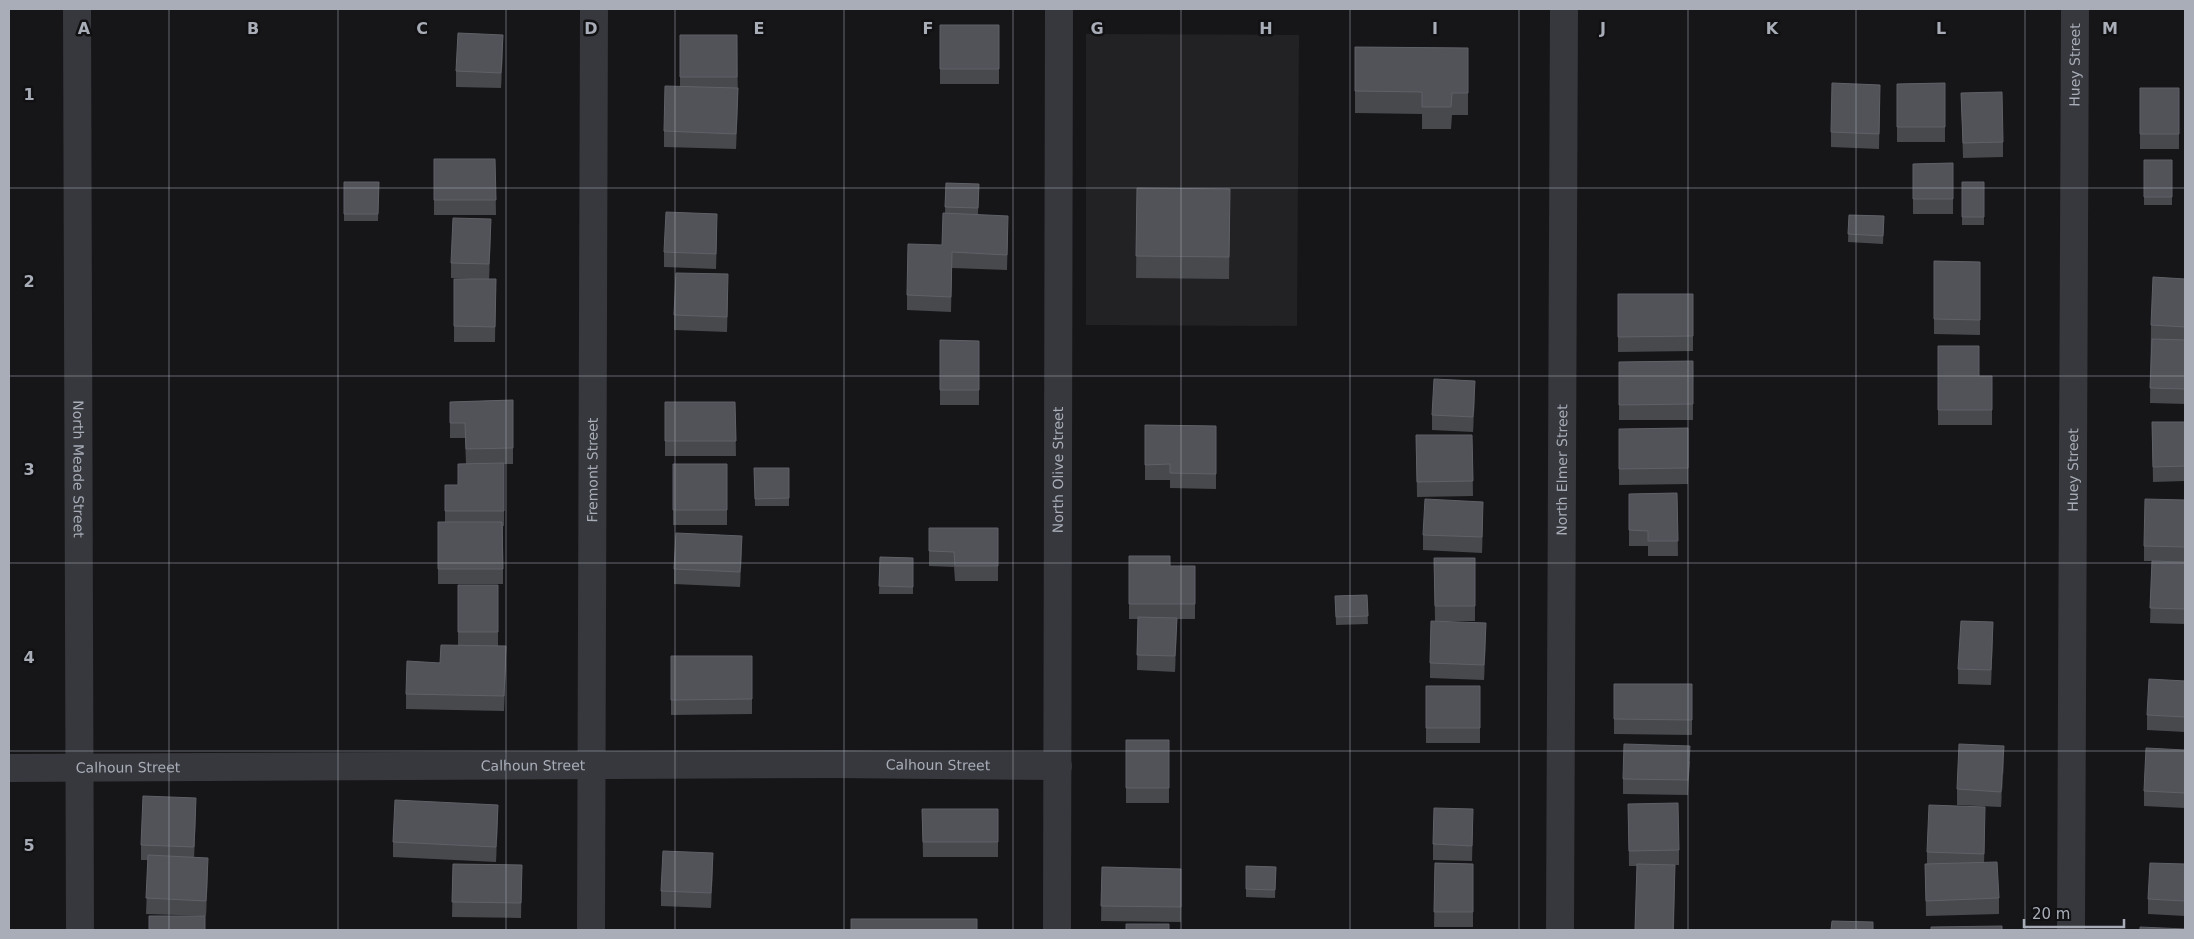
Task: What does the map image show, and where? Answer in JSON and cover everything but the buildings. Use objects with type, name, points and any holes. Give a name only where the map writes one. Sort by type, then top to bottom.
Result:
[{"type":"street","name":"North Meade Street","points":[[77,9],[80,930]]},
{"type":"street","name":"Fremont Street","points":[[591,930],[590,767],[592,674],[594,9]]},
{"type":"street","name":"North Olive Street","points":[[1057,930],[1058,9]]},
{"type":"street","name":"North Elmer Street","points":[[1560,930],[1564,9]]},
{"type":"street","name":"Huey Street","points":[[2071,930],[2075,9]]},
{"type":"street","name":"Calhoun Street","points":[[9,768],[590,767],[832,764],[1058,766]]},
{"type":"shaded area","points":[[1086,34],[1299,35],[1297,326],[1086,325]]}]
